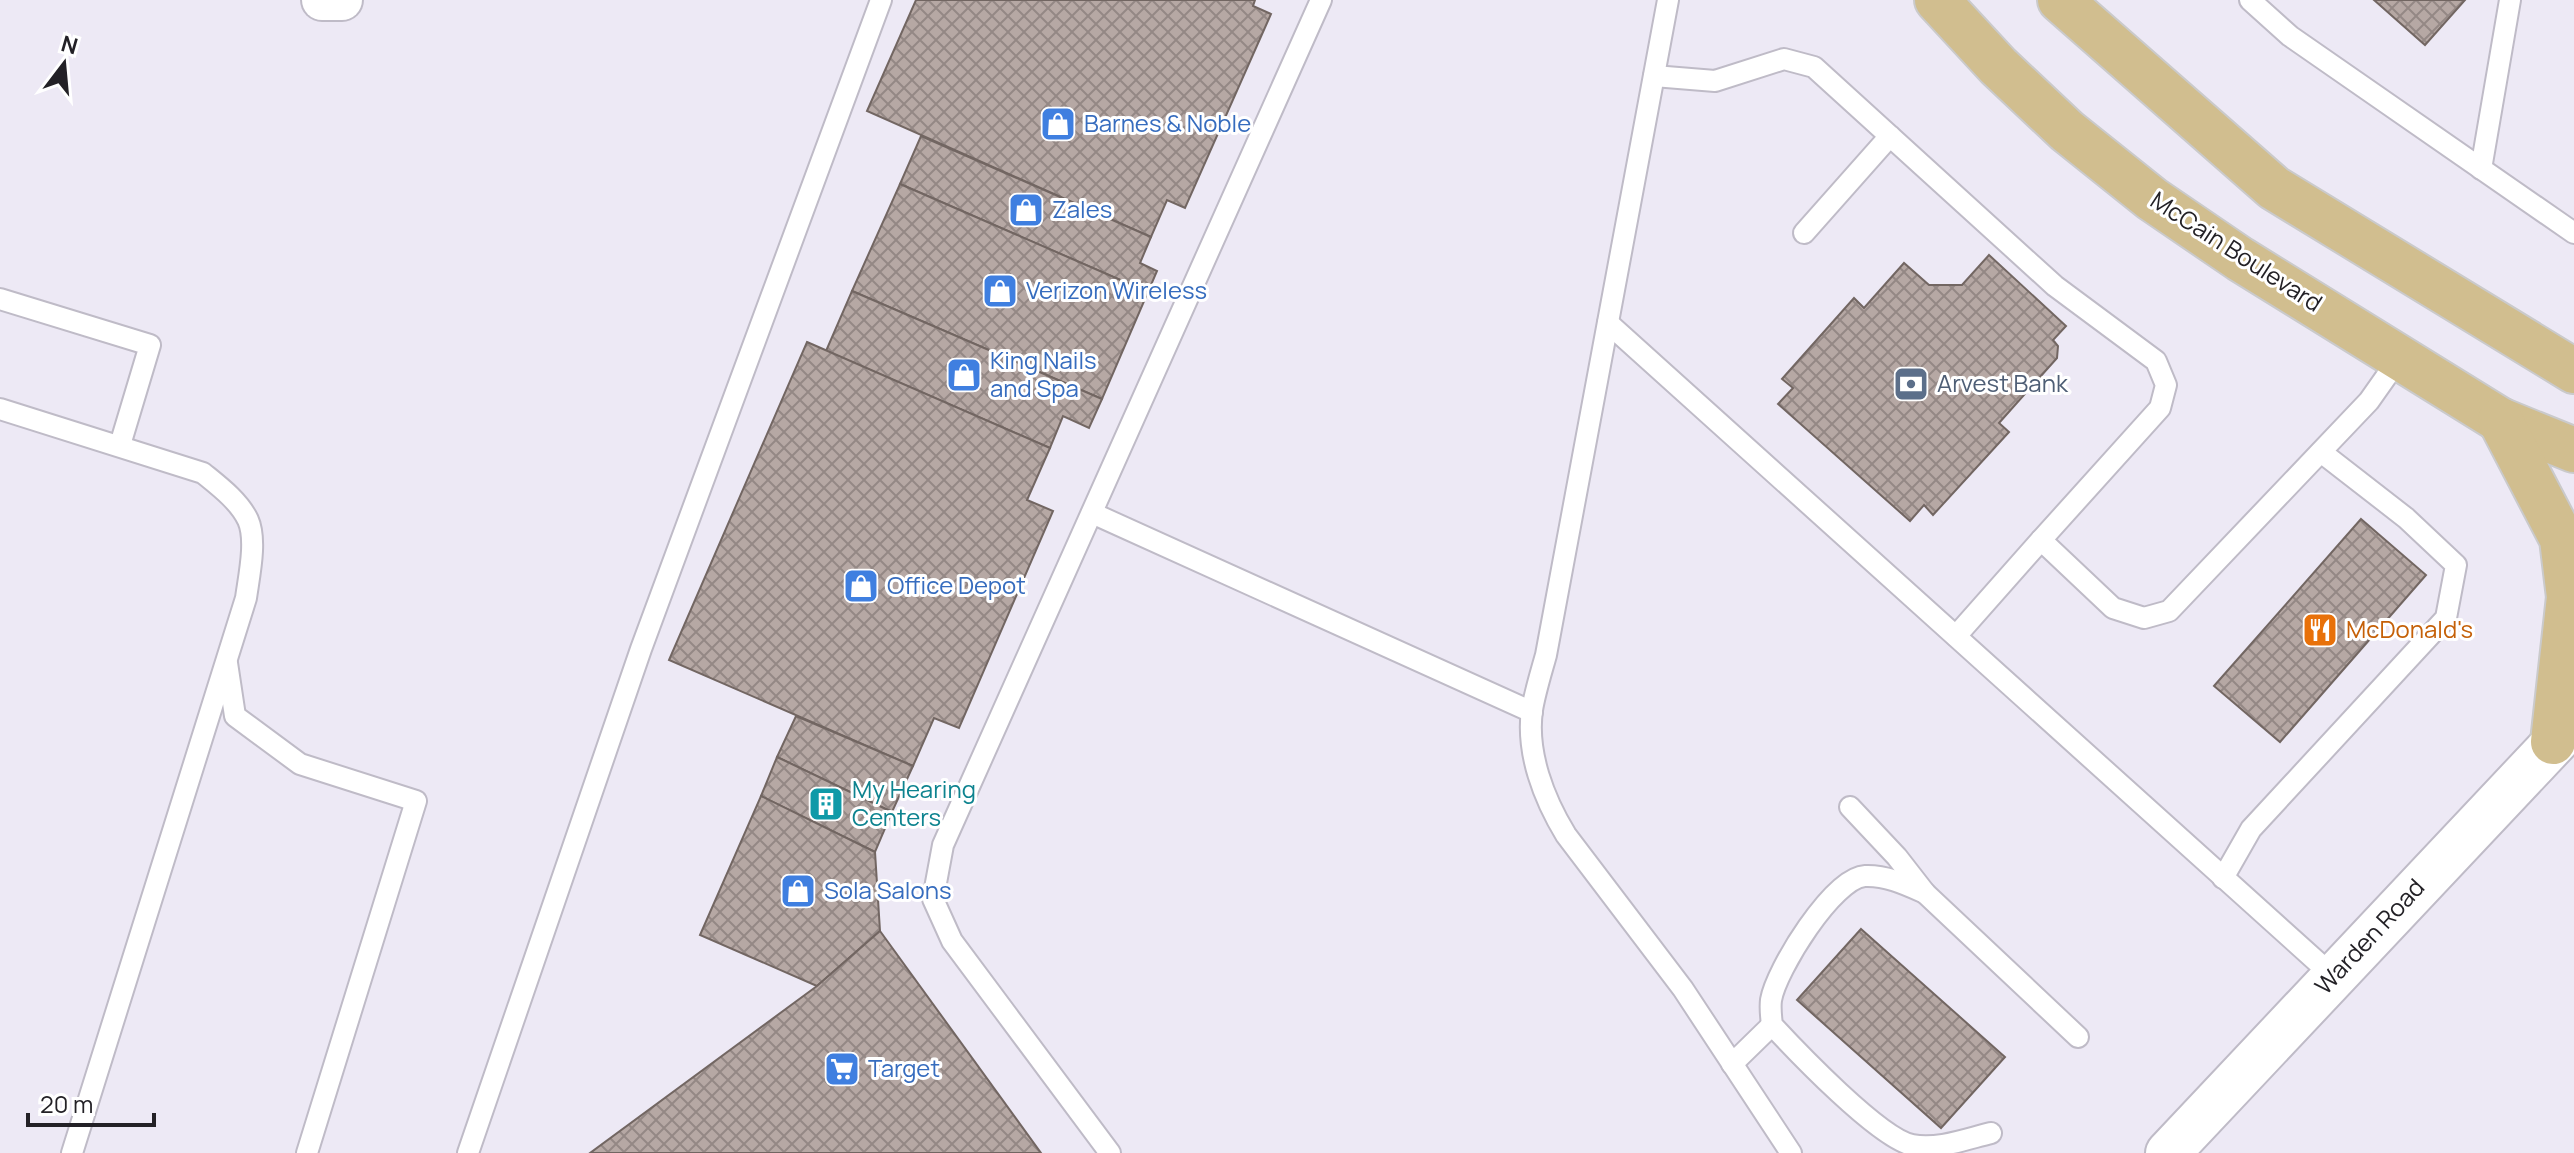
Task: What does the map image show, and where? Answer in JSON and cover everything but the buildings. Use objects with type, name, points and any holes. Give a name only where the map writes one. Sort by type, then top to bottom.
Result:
[{"type":"main road","name":"McCain Boulevard","points":[[1937,0],[1998,66],[2067,131],[2152,199],[2240,259],[2500,420],[2574,450]]},
{"type":"main road","points":[[2060,0],[2274,188],[2570,367]]},
{"type":"main road","points":[[2500,420],[2562,539],[2569,597],[2564,732]]},
{"type":"street","points":[[322,0],[342,0]]},
{"type":"street","name":"Warden Road","points":[[2168,1153],[2564,732]]},
{"type":"lane","points":[[468,1153],[641,649],[881,0]]},
{"type":"lane","points":[[1110,1153],[952,941],[933,899],[943,845],[1321,0]]},
{"type":"lane","points":[[1668,0],[1546,655],[1532,712],[1535,770],[1553,814],[1683,989],[1791,1153]]},
{"type":"lane","points":[[2250,0],[2290,36],[2572,229]]},
{"type":"lane","points":[[2481,169],[2510,0]]},
{"type":"lane","points":[[1654,76],[1715,81],[1784,59],[1814,67],[2055,286],[2156,361],[2166,385],[2160,408],[1956,636]]},
{"type":"lane","points":[[1804,233],[1890,136]]},
{"type":"lane","points":[[0,299],[150,345],[120,445]]},
{"type":"lane","points":[[1608,323],[2333,976]]},
{"type":"lane","points":[[2041,540],[2113,608],[2144,618],[2169,611],[2369,401],[2400,357]]},
{"type":"lane","points":[[0,409],[203,473],[229,494],[248,521],[252,560],[246,598],[72,1153]]},
{"type":"lane","points":[[2223,878],[2251,829],[2446,618],[2456,565],[2406,518],[2321,452]]},
{"type":"lane","points":[[1092,513],[1532,712]]},
{"type":"lane","points":[[226,659],[235,716],[300,764],[416,801],[307,1153]]},
{"type":"lane","points":[[1850,807],[1897,857],[1925,893],[2078,1037]]},
{"type":"lane","points":[[1925,893],[1893,880],[1864,876],[1842,886],[1817,915],[1784,966],[1771,1000],[1772,1025],[1881,1129],[1910,1144],[1938,1146],[1991,1133]]},
{"type":"lane","points":[[1732,1064],[1772,1025]]},
{"type":"place","name":"Barnes & Noble","points":[[1058,124]]},
{"type":"place","name":"Zales","points":[[1026,210]]},
{"type":"place","name":"Verizon Wireless","points":[[1000,291]]},
{"type":"place","name":"King Nails and Spa","points":[[964,375]]},
{"type":"place","name":"Arvest Bank","points":[[1911,384]]},
{"type":"place","name":"Office Depot","points":[[861,586]]},
{"type":"place","name":"McDonald's","points":[[2320,630]]},
{"type":"place","name":"My Hearing Centers","points":[[826,804]]},
{"type":"place","name":"Sola Salons","points":[[798,891]]},
{"type":"place","name":"Target","points":[[842,1069]]}]
